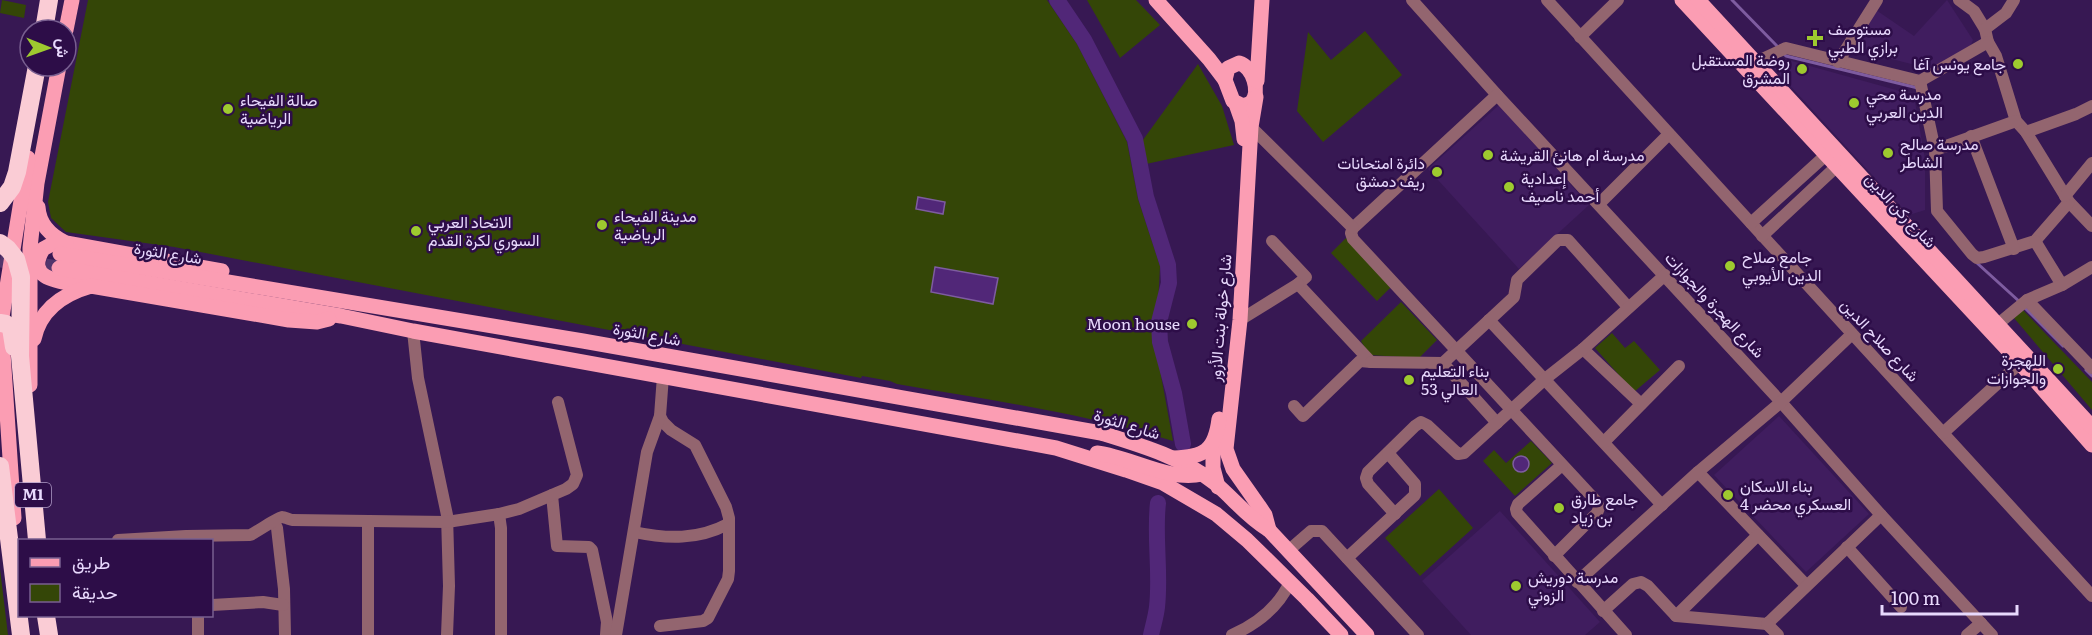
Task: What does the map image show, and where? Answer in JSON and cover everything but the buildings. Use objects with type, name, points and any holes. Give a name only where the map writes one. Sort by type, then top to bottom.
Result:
[{"type":"highway","points":[[46,18],[49,0]]},
{"type":"highway","points":[[0,203],[12,187],[17,172],[35,78]]},
{"type":"highway","points":[[0,243],[16,259],[21,277],[20,342],[24,410],[30,449]]},
{"type":"highway","points":[[1,323],[10,328],[13,333],[17,385],[24,410]]},
{"type":"highway","name":"M1","points":[[30,449],[37,539]]},
{"type":"highway","points":[[0,466],[18,612]]},
{"type":"highway","points":[[19,617],[21,635]]},
{"type":"highway","points":[[46,617],[49,635]]},
{"type":"main road","points":[[52,18],[55,0]]},
{"type":"main road","points":[[68,18],[72,0]]},
{"type":"main road","points":[[1156,0],[1214,65],[1225,80],[1231,98],[1236,104],[1247,106],[1256,95],[1249,69],[1210,48],[1167,0]]},
{"type":"main road","name":"شارع خولة بنت الأزور","points":[[1220,446],[1240,320],[1251,127],[1256,95],[1262,0]]},
{"type":"main road","name":"شارع ركن الدين","points":[[1682,0],[2020,363],[2092,445]]},
{"type":"main road","name":"شارع ركن الدين","points":[[1698,0],[2092,427]]},
{"type":"main road","points":[[1225,80],[1228,68],[1250,53],[1258,41]]},
{"type":"main road","points":[[12,567],[14,509],[1,323],[42,78]]},
{"type":"main road","points":[[57,78],[37,183],[40,220],[52,234],[62,255]]},
{"type":"main road","name":"شارع خولة بنت الأزور","points":[[1236,104],[1242,121],[1244,144],[1230,322],[1217,433],[1220,446],[1233,470],[1265,515],[1269,530]]},
{"type":"main road","name":"M1","points":[[30,449],[30,248],[37,183]]},
{"type":"main road","points":[[62,255],[54,243],[43,249],[38,263],[40,270],[50,280],[289,320],[317,321],[340,316]]},
{"type":"main road","name":"شارع الثورة","points":[[62,255],[190,264],[285,284],[351,302],[1101,433],[1152,449],[1171,459],[1208,471]]},
{"type":"main road","name":"شارع الثورة","points":[[62,255],[413,331],[1056,448],[1163,483],[1199,502],[1232,527],[1330,623]]},
{"type":"main road","points":[[30,357],[36,330],[48,310],[62,298],[91,286]]},
{"type":"main road","points":[[1171,459],[1195,457],[1208,449],[1220,446]]},
{"type":"main road","points":[[1056,448],[1119,456],[1177,476],[1194,476],[1208,471],[1220,446]]},
{"type":"main road","points":[[1208,471],[1230,510],[1303,587],[1341,635]]},
{"type":"main road","points":[[1217,485],[1252,520],[1269,530],[1367,635]]},
{"type":"street","name":"شارع الهجرة والجوازات","points":[[1412,0],[1992,635]]},
{"type":"street","name":"شارع صلاح الدين","points":[[1547,0],[2092,596]]},
{"type":"street","points":[[1580,37],[1618,0]]},
{"type":"street","points":[[1838,62],[1877,0]]},
{"type":"street","points":[[1959,0],[1974,11],[1996,56],[2016,121],[2026,132],[2067,199],[2092,226]]},
{"type":"street","points":[[1756,62],[1781,50],[1920,81],[1986,36],[2014,0]]},
{"type":"street","points":[[1920,81],[1935,150],[1934,213],[1977,258],[2035,241],[2092,163]]},
{"type":"street","points":[[1497,95],[1353,228],[1351,233],[1353,239],[1596,502],[1599,508],[1597,513],[1554,555]]},
{"type":"street","points":[[2026,132],[2092,106]]},
{"type":"street","points":[[1935,150],[2016,121]]},
{"type":"street","points":[[1251,127],[1353,228]]},
{"type":"street","points":[[1599,204],[1669,134]]},
{"type":"street","points":[[1971,136],[2014,249]]},
{"type":"street","points":[[1750,223],[1826,156]]},
{"type":"street","points":[[1762,236],[1836,167]]},
{"type":"street","points":[[1294,406],[1303,416],[1360,361],[1443,363],[1515,297],[1518,280],[1558,240],[1563,238],[1568,240],[1628,307]]},
{"type":"street","points":[[1240,320],[1298,284],[1305,277],[1272,241]]},
{"type":"street","points":[[2035,241],[2062,285]]},
{"type":"street","points":[[1998,324],[2023,303],[2062,285],[2092,267]]},
{"type":"street","points":[[1395,514],[1368,484],[1366,478],[1368,472],[1415,426],[1421,422],[1427,425],[1458,454],[1464,453],[1665,275]]},
{"type":"street","points":[[1298,284],[1371,362]]},
{"type":"street","points":[[2023,303],[2092,368]]},
{"type":"street","points":[[1489,320],[1662,505]]},
{"type":"street","points":[[413,331],[418,378],[446,507],[449,586],[447,635]]},
{"type":"street","points":[[1577,582],[1698,472],[1781,402],[1852,334]]},
{"type":"street","points":[[1583,349],[1641,404]]},
{"type":"street","points":[[1443,363],[1497,423]]},
{"type":"street","points":[[1943,433],[2020,363]]},
{"type":"street","points":[[1604,442],[1679,366]]},
{"type":"street","points":[[616,635],[648,452],[660,416],[663,376]]},
{"type":"street","points":[[157,539],[250,535],[283,517],[292,520],[447,522],[519,509],[573,484],[578,475],[558,402]]},
{"type":"street","points":[[660,416],[671,430],[695,445],[702,455],[726,507],[728,524],[728,579],[708,618],[704,621],[660,626]]},
{"type":"street","points":[[1347,558],[1415,495],[1417,490],[1415,484],[1388,453]]},
{"type":"street","points":[[1562,465],[1518,504],[1517,513],[1626,635]]},
{"type":"street","points":[[1698,472],[1806,585]]},
{"type":"street","points":[[552,495],[557,546],[589,547],[592,550],[607,622],[606,635]]},
{"type":"street","points":[[500,514],[501,635]]},
{"type":"street","points":[[1767,624],[1881,515]]},
{"type":"street","points":[[368,521],[368,635]]},
{"type":"street","points":[[274,522],[278,528],[284,589],[285,635]]},
{"type":"street","points":[[634,532],[663,537],[684,537],[704,535],[728,524]]},
{"type":"street","points":[[1288,551],[1311,531],[1322,531],[1418,635]]},
{"type":"street","points":[[1676,616],[1758,535]]},
{"type":"street","points":[[1847,547],[1901,607]]},
{"type":"street","points":[[1232,635],[1257,621],[1282,598],[1290,582]]},
{"type":"street","points":[[1603,611],[1633,584],[1641,582],[1648,586],[1676,616],[1767,624],[1778,635]]},
{"type":"street","points":[[213,605],[263,602],[283,605]]},
{"type":"street","points":[[198,617],[198,635]]},
{"type":"street","points":[[1967,635],[1981,623]]},
{"type":"shaded area","points":[[1947,0],[1973,40],[1970,47],[1931,69],[1856,50],[1851,45],[1876,10],[1914,36]]},
{"type":"shaded area","points":[[1781,58],[1907,93],[1915,102],[1925,159],[1925,210],[1909,215],[1771,65]]},
{"type":"shaded area","name":"إعدادية أحمد ناصيف","points":[[1499,105],[1589,205],[1519,269],[1428,169]]},
{"type":"shaded area","points":[[918,197],[945,202],[943,214],[916,209]]},
{"type":"shaded area","points":[[935,267],[998,278],[993,304],[931,292]]},
{"type":"shaded area","points":[[1779,416],[1869,514],[1806,572],[1714,475]]},
{"type":"shaded area","points":[[1521,456],[1527,458],[1529,464],[1527,470],[1521,472],[1515,470],[1513,464],[1515,458]]},
{"type":"shaded area","points":[[1500,511],[1600,622],[1585,635],[1471,635],[1422,581]]},
{"type":"green space","points":[[2,0],[26,5],[24,18],[0,13]]},
{"type":"green space","name":"مدينة الفيحاء الرياضية","points":[[88,0],[1047,0],[1077,44],[1127,142],[1138,199],[1160,266],[1158,306],[1151,321],[1173,441],[1036,408],[862,376],[861,378],[174,247],[66,232],[51,218],[48,202],[73,78],[78,78],[78,50]]},
{"type":"green space","points":[[1087,0],[1136,0],[1160,25],[1120,58]]},
{"type":"green space","points":[[1365,31],[1402,75],[1323,142],[1297,111],[1308,32],[1331,60]]},
{"type":"green space","points":[[1198,64],[1222,106],[1234,145],[1146,164],[1140,144]]},
{"type":"green space","points":[[1346,238],[1392,286],[1377,301],[1331,253]]},
{"type":"green space","points":[[1401,302],[1437,340],[1419,358],[1369,355],[1361,341]]},
{"type":"green space","points":[[2023,310],[2092,382],[2092,410],[2014,318]]},
{"type":"green space","points":[[1612,333],[1625,348],[1634,341],[1660,370],[1634,392],[1595,348]]},
{"type":"green space","points":[[1531,441],[1552,463],[1515,496],[1483,461],[1494,450],[1506,463]]},
{"type":"green space","points":[[1439,489],[1473,528],[1420,576],[1385,538]]},
{"type":"green space","points":[[0,569],[8,635],[0,635]]},
{"type":"waterway","points":[[1057,0],[1084,40],[1135,139],[1146,197],[1168,265],[1169,283],[1159,322],[1160,342],[1174,393],[1183,444]]},
{"type":"waterway","points":[[1732,0],[1779,48]]},
{"type":"waterway","points":[[1783,53],[1786,56],[1918,88]]},
{"type":"waterway","points":[[1977,263],[2021,303]]},
{"type":"waterway","points":[[2025,308],[2063,346]]},
{"type":"waterway","points":[[2086,370],[2092,376]]},
{"type":"waterway","points":[[1151,635],[1158,594],[1158,503]]},
{"type":"tunnel","points":[[0,260],[59,268]]},
{"type":"place","name":"مستوصف برازي الطبي","points":[[1815,38]]},
{"type":"place","name":"جامع يونس آغا","points":[[2018,64]]},
{"type":"place","name":"روضة المستقبل المشرق","points":[[1802,69]]},
{"type":"place","name":"مدرسة محي الدين العربي","points":[[1854,103]]},
{"type":"place","name":"صالة الفيحاء الرياضية","points":[[228,109]]},
{"type":"place","name":"مدرسة صالح الشاطر","points":[[1888,153]]},
{"type":"place","name":"مدرسة ام هانئ القريشة","points":[[1488,155]]},
{"type":"place","name":"دائرة امتحانات ريف دمشق","points":[[1437,172]]},
{"type":"place","name":"إعدادية أحمد ناصيف","points":[[1509,187]]},
{"type":"place","name":"مدينة الفيحاء الرياضية","points":[[602,225]]},
{"type":"place","name":"الاتحاد العربي السوري لكرة القدم","points":[[416,231]]},
{"type":"place","name":"جامع صلاح الدين الأيوبي","points":[[1730,266]]},
{"type":"place","name":"Moon house","points":[[1192,324]]},
{"type":"place","name":"اللهجرة والجوازات","points":[[2058,369]]},
{"type":"place","name":"بناء التعليم العالي 53","points":[[1409,380]]},
{"type":"place","name":"بناء الاسكان العسكري محضر 4","points":[[1728,495]]},
{"type":"place","name":"جامع طارق بن زياد","points":[[1559,508]]},
{"type":"place","name":"مدرسة دوريش الزوني","points":[[1516,586]]}]
